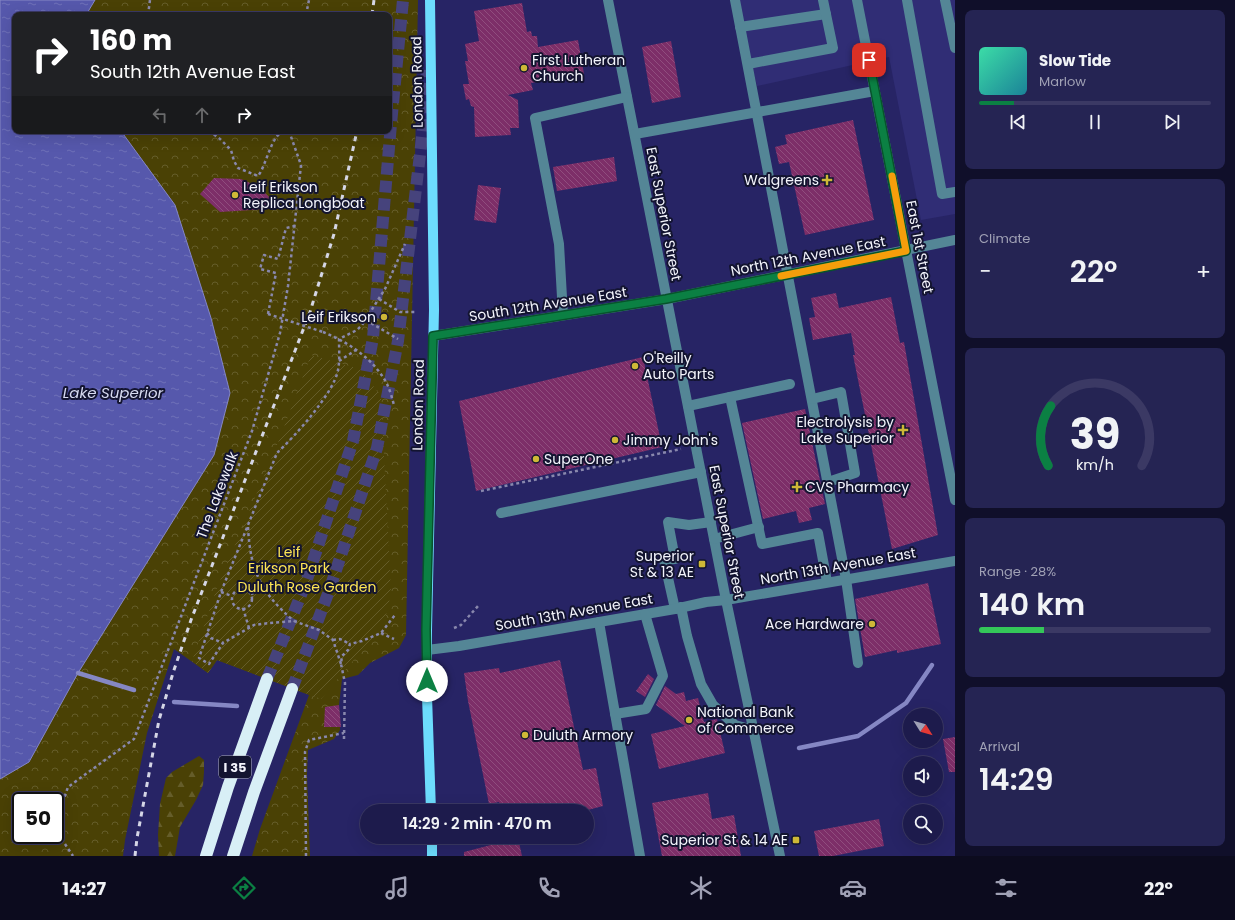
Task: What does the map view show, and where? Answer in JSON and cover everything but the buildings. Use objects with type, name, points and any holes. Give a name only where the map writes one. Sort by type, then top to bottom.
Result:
[{"type":"highway","name":"I 35","points":[[206,856],[228,787],[267,679]]},
{"type":"highway","name":"I 35","points":[[233,856],[254,792],[292,688]]},
{"type":"main road","name":"London Road","points":[[430,0],[434,310],[427,650],[431,804]]},
{"type":"main road","points":[[432,844],[432,856]]},
{"type":"street","name":"East Superior Street","points":[[608,0],[726,600],[780,856]]},
{"type":"street","points":[[735,0],[828,482],[846,579],[858,662]]},
{"type":"street","points":[[748,64],[833,48],[823,0]]},
{"type":"street","name":"East 1st Street","points":[[857,0],[906,251],[951,453],[955,500]]},
{"type":"street","points":[[907,0],[942,194],[955,192]]},
{"type":"street","points":[[945,0],[955,48]]},
{"type":"street","points":[[740,27],[826,14]]},
{"type":"street","points":[[635,134],[875,91]]},
{"type":"street","points":[[563,315],[559,244],[536,118],[627,97]]},
{"type":"street","name":"North 12th Avenue East","points":[[666,299],[955,240]]},
{"type":"street","name":"South 12th Avenue East","points":[[433,336],[666,299]]},
{"type":"street","points":[[688,406],[790,384]]},
{"type":"street","points":[[812,400],[841,392],[855,473],[828,482]]},
{"type":"street","points":[[730,397],[762,544],[818,533],[827,582]]},
{"type":"street","points":[[501,513],[701,472]]},
{"type":"street","points":[[711,522],[689,525],[668,522],[675,558],[664,560],[704,690],[713,705],[735,725],[753,730]]},
{"type":"street","points":[[714,539],[758,527]]},
{"type":"street","name":"North 13th Avenue East","points":[[726,600],[955,561]]},
{"type":"street","name":"South 13th Avenue East","points":[[427,650],[459,646],[706,602],[726,600]]},
{"type":"street","points":[[615,714],[646,709],[663,676],[645,614]]},
{"type":"street","points":[[599,622],[640,856]]},
{"type":"path","points":[[148,12],[150,0]]},
{"type":"path","points":[[307,12],[309,0]]},
{"type":"path","points":[[212,134],[231,150],[238,168],[258,176],[262,171],[277,137],[280,134]]},
{"type":"path","name":"The Lakewalk","points":[[64,799],[68,787],[134,739],[252,430],[280,333],[288,286],[301,165],[290,134]]},
{"type":"path","points":[[295,226],[286,228],[278,259],[264,255],[260,269],[276,273],[268,314],[323,332],[339,339],[356,350],[369,360],[387,384],[394,405]]},
{"type":"path","points":[[339,339],[357,330],[366,320],[385,289],[405,244]]},
{"type":"path","points":[[379,299],[400,312],[415,312]]},
{"type":"path","points":[[366,320],[398,339]]},
{"type":"path","points":[[339,339],[339,361],[335,382],[294,437],[277,453],[221,592],[199,658],[209,664],[223,643],[254,625],[269,622],[294,621],[319,630],[333,640],[341,664],[345,683],[344,739]]},
{"type":"path","points":[[339,361],[356,350]]},
{"type":"path","points":[[480,491],[680,449]]},
{"type":"path","points":[[248,524],[252,561],[257,576],[264,589],[294,621]]},
{"type":"path","points":[[242,589],[251,594],[251,603],[246,608],[237,607],[232,600],[232,596],[236,591],[242,589]]},
{"type":"path","points":[[251,594],[264,589]]},
{"type":"path","points":[[221,592],[232,596]]},
{"type":"path","points":[[454,628],[461,625],[478,606]]},
{"type":"path","points":[[243,608],[249,628]]},
{"type":"path","points":[[333,640],[340,639],[350,644],[362,641],[381,633],[394,615]]},
{"type":"path","points":[[207,632],[211,638],[223,643]]},
{"type":"path","points":[[381,633],[394,640]]},
{"type":"path","points":[[341,664],[342,656],[348,650],[350,644]]},
{"type":"path","points":[[306,856],[305,752],[309,740],[344,733]]},
{"type":"path","points":[[64,842],[73,856]]},
{"type":"shaded area","points":[[736,0],[955,0],[955,214],[921,220],[889,57],[757,86]]},
{"type":"green space","name":"Leif Erikson Park","points":[[95,0],[418,0],[406,635],[399,648],[370,663],[358,675],[342,679],[339,705],[340,730],[334,739],[308,750],[307,775],[310,856],[252,856],[260,829],[309,695],[217,660],[208,673],[174,649],[147,733],[123,856],[0,856],[0,779],[29,762],[230,393],[211,318],[175,205],[123,134],[392,134],[392,12],[88,12]]},
{"type":"green space","name":"Duluth Rose Garden","points":[[311,355],[360,369],[381,396],[391,593],[384,624],[321,699],[217,660],[208,673],[192,661],[217,588],[280,438]]},
{"type":"green space","points":[[199,756],[204,760],[203,785],[180,827],[175,856],[159,856],[158,835],[160,804],[166,778],[172,772]]},
{"type":"water","name":"Lake Superior","points":[[0,0],[95,0],[88,12],[12,12],[12,134],[123,134],[175,205],[211,318],[230,393],[214,455],[78,673],[29,762],[0,779]]},
{"type":"waterway","points":[[799,748],[858,736],[906,703],[932,665]]},
{"type":"waterway","points":[[78,673],[134,690]]},
{"type":"waterway","points":[[174,702],[237,706]]},
{"type":"tunnel","points":[[392,114],[403,0]]},
{"type":"tunnel","points":[[292,689],[329,591],[377,448],[398,341],[423,129],[427,70]]},
{"type":"tunnel","points":[[267,679],[305,585],[353,441],[373,338],[390,134]]},
{"type":"railway","points":[[372,12],[374,0]]},
{"type":"railway","points":[[135,856],[159,720],[173,673],[191,620],[310,312],[334,234],[356,134]]},
{"type":"slow traffic","points":[[781,276],[906,251],[892,176]]},
{"type":"place","name":"First Lutheran Church","points":[[524,68]]},
{"type":"place","name":"Walgreens","points":[[827,180]]},
{"type":"place","name":"Leif Erikson Replica Longboat","points":[[235,195]]},
{"type":"place","name":"Leif Erikson","points":[[384,317]]},
{"type":"place","name":"O'Reilly Auto Parts","points":[[635,366]]},
{"type":"place","name":"Electrolysis by Lake Superior","points":[[903,430]]},
{"type":"place","name":"Jimmy John's","points":[[615,440]]},
{"type":"place","name":"SuperOne","points":[[536,459]]},
{"type":"place","name":"CVS Pharmacy","points":[[797,487]]},
{"type":"place","name":"Superior St & 13 AE","points":[[702,564]]},
{"type":"place","name":"Ace Hardware","points":[[872,624]]},
{"type":"place","name":"National Bank of Commerce","points":[[689,720]]},
{"type":"place","name":"Duluth Armory","points":[[525,735]]},
{"type":"place","name":"Superior St & 14 AE","points":[[796,840]]},
{"type":"route","points":[[427,681],[426,630],[433,336],[666,299],[906,251],[869,60]]}]
